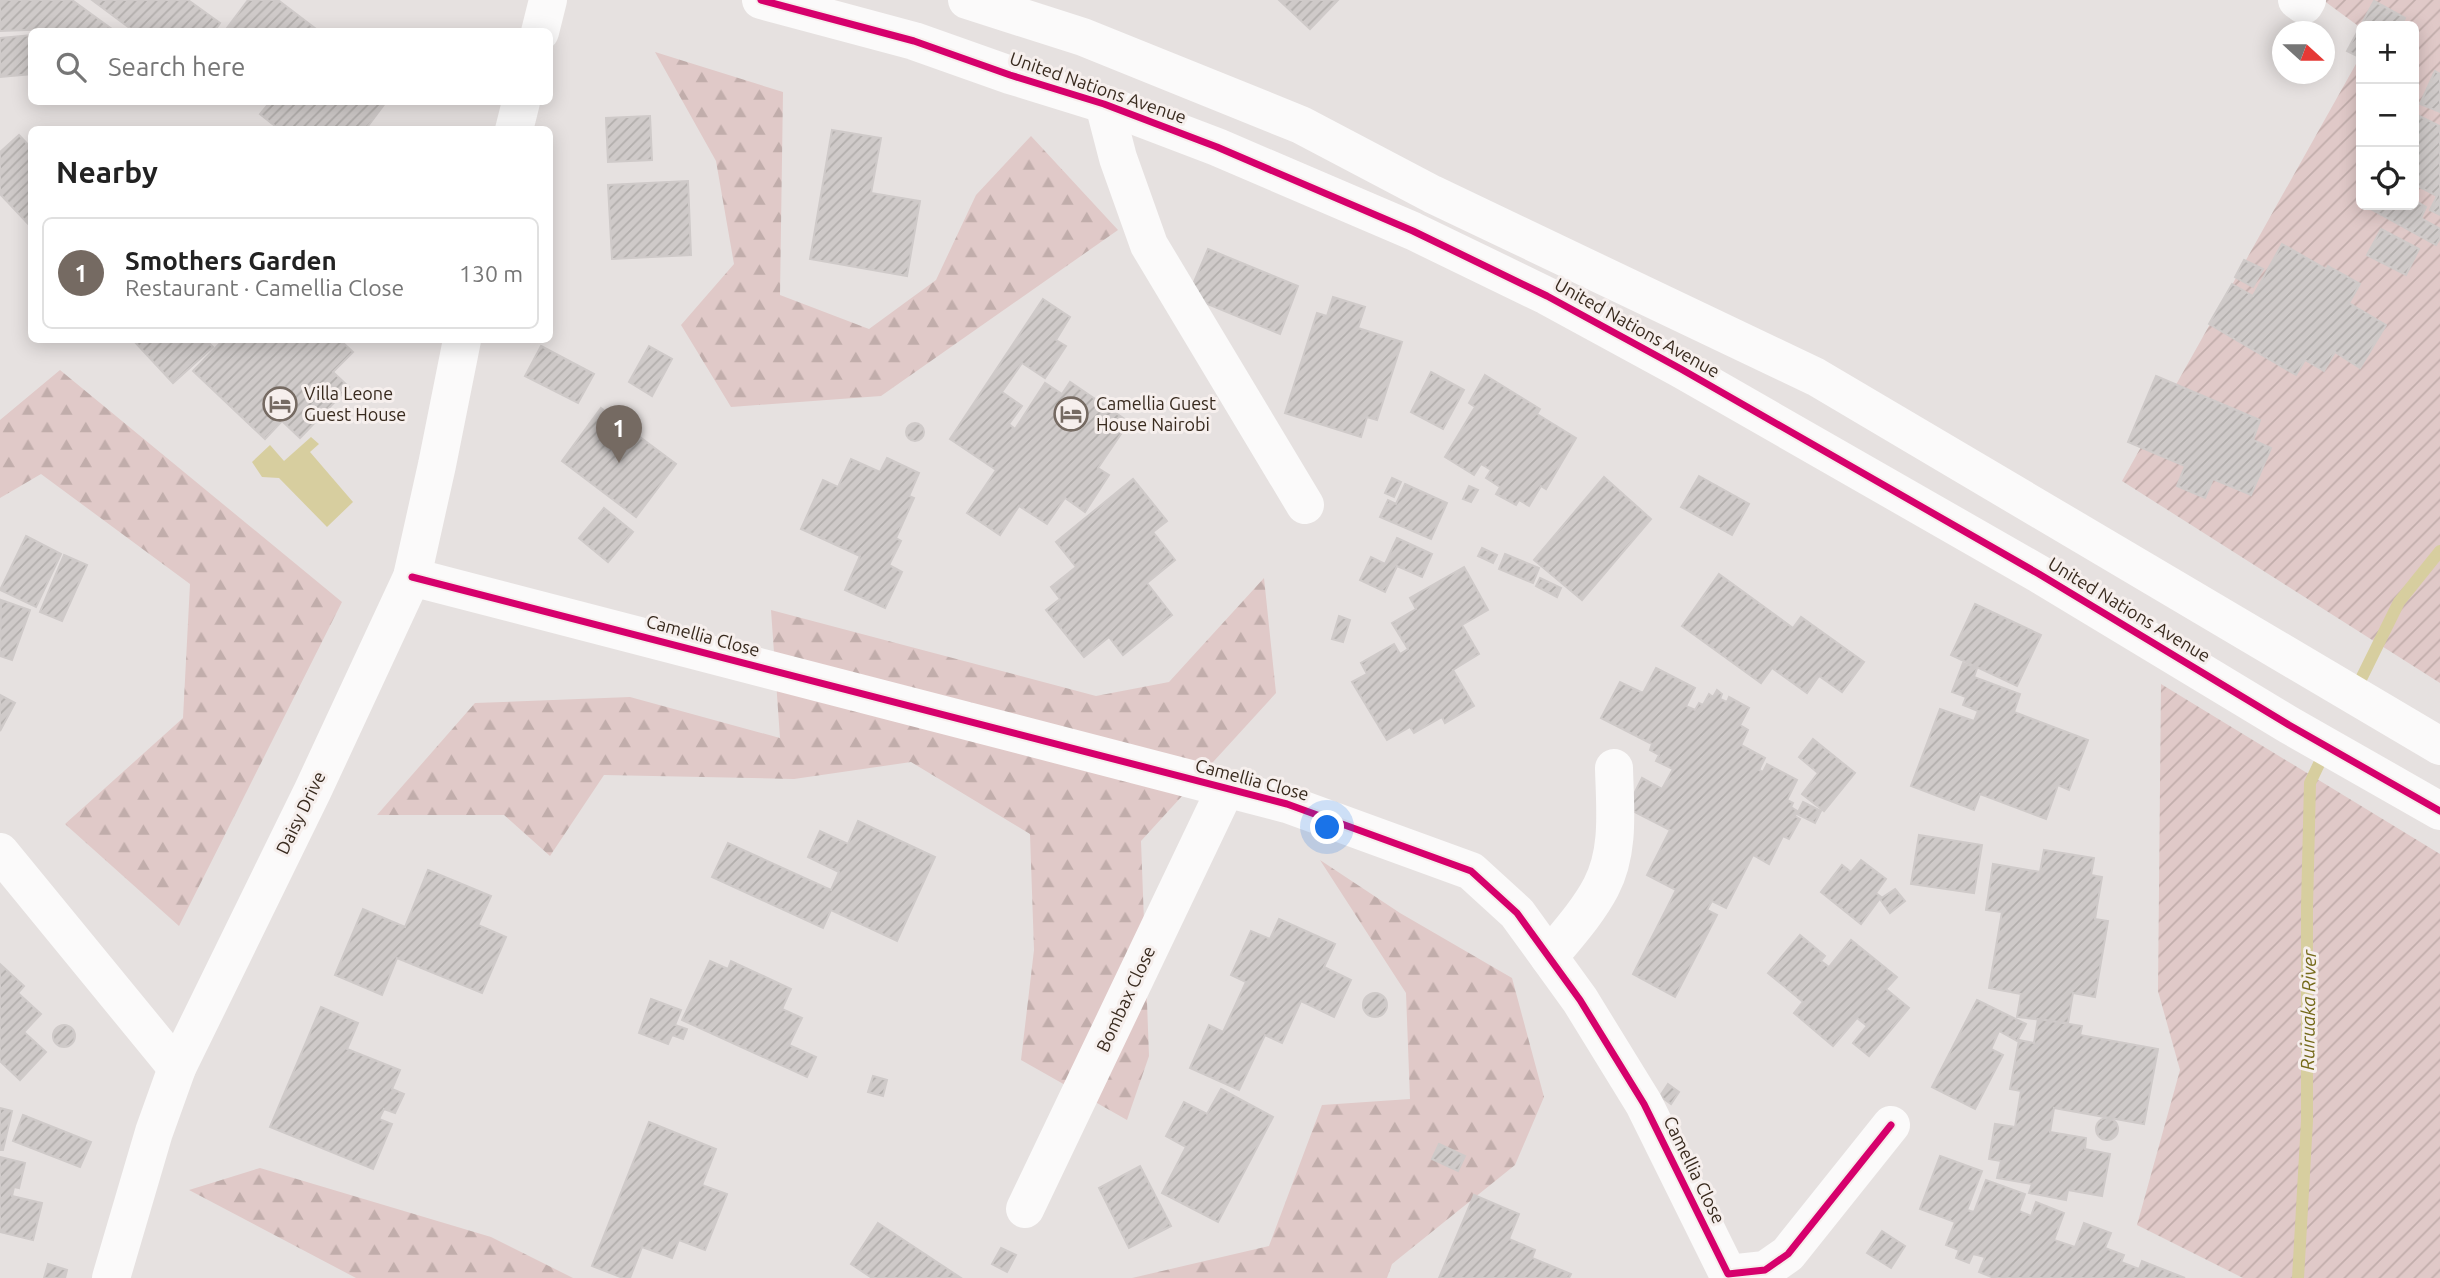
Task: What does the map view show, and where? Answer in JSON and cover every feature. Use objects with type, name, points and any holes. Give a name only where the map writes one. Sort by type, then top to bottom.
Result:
[{"type":"street","points":[[541,28],[548,0]]},
{"type":"street","name":"United Nations Avenue","points":[[761,0],[914,41],[1104,104],[1217,147],[1413,230],[1559,303],[1681,369],[2039,574],[2289,725],[2440,811]]},
{"type":"street","name":"United Nations Avenue","points":[[967,0],[1083,37],[1301,125],[1432,194],[1816,377],[2440,746]]},
{"type":"street","points":[[1104,104],[1118,158],[1149,245],[1305,505]]},
{"type":"street","points":[[515,126],[521,105]]},
{"type":"street","name":"Daisy Drive","points":[[111,1278],[153,1132],[177,1068],[313,790],[412,577],[461,343]]},
{"type":"street","name":"Camellia Close","points":[[412,577],[1287,804],[1471,872],[1517,914],[1580,999],[1644,1104],[1728,1274],[1767,1274],[1788,1254],[1891,1125]]},
{"type":"street","points":[[1549,957],[1601,887],[1610,863],[1615,835],[1614,768]]},
{"type":"street","name":"Bombax Close","points":[[1025,1209],[1226,788]]},
{"type":"street","points":[[0,852],[177,1068]]},
{"type":"green space","points":[[2323,0],[2440,0],[2440,683],[2122,481],[2356,64],[2356,210],[2419,210],[2419,21],[2356,21],[2356,24]]},
{"type":"green space","points":[[655,52],[783,92],[780,295],[869,329],[936,280],[976,195],[1031,136],[1118,230],[881,396],[731,407],[681,325],[734,264],[716,161]]},
{"type":"green space","points":[[60,370],[342,602],[179,926],[65,824],[183,718],[190,584],[41,474],[0,498],[0,420]]},
{"type":"green space","points":[[1264,578],[1276,693],[1141,841],[1149,1056],[1127,1120],[1021,1060],[1034,950],[1030,834],[911,762],[794,779],[604,775],[550,856],[504,815],[377,815],[475,703],[630,697],[780,738],[771,610],[1096,696],[1169,682]]},
{"type":"green space","points":[[2161,684],[2440,854],[2440,1278],[2243,1278],[2137,1225],[2180,1070],[2158,991]]},
{"type":"green space","points":[[1320,860],[1400,913],[1512,978],[1544,1097],[1515,1165],[1392,1264],[1387,1278],[1132,1278],[1269,1246],[1322,1105],[1410,1099],[1406,993]]},
{"type":"green space","points":[[260,1168],[491,1237],[573,1278],[356,1278],[189,1190]]},
{"type":"shaded area","points":[[311,437],[319,444],[310,452],[353,502],[327,527],[279,478],[262,477],[252,462],[270,445],[284,461]]},
{"type":"building","points":[[0,0],[72,0],[110,28],[28,28],[0,31]]},
{"type":"building","points":[[92,0],[188,0],[220,23],[217,28],[130,28]]},
{"type":"building","points":[[248,0],[278,0],[315,28],[227,28]]},
{"type":"building","points":[[1279,0],[1338,0],[1310,29]]},
{"type":"building","points":[[2374,1],[2405,18],[2404,21],[2363,21]]},
{"type":"building","points":[[2356,34],[2356,56],[2347,51]]},
{"type":"building","points":[[28,35],[28,74],[0,77],[0,38]]},
{"type":"building","points":[[2435,71],[2440,74],[2440,112],[2420,104]]},
{"type":"building","points":[[268,105],[384,105],[368,126],[275,126],[260,114]]},
{"type":"building","points":[[650,116],[652,160],[608,162],[606,118]]},
{"type":"building","points":[[2419,116],[2440,126],[2440,215],[2430,210],[2437,196],[2419,187]]},
{"type":"building","points":[[832,130],[881,138],[871,193],[920,201],[907,276],[810,259]]},
{"type":"building","points":[[19,135],[28,145],[28,224],[0,194],[0,152]]},
{"type":"building","points":[[688,181],[691,255],[612,259],[608,185]]},
{"type":"building","points":[[2419,203],[2426,207],[2421,218],[2440,229],[2440,238],[2436,245],[2373,210],[2419,210]]},
{"type":"building","points":[[2381,229],[2419,249],[2406,275],[2367,255]]},
{"type":"building","points":[[2282,244],[2326,269],[2328,266],[2360,284],[2349,303],[2386,325],[2360,368],[2335,352],[2324,371],[2305,360],[2296,375],[2209,324],[2232,284],[2253,296]]},
{"type":"building","points":[[1208,249],[1298,286],[1280,334],[1188,296]]},
{"type":"building","points":[[2244,260],[2263,269],[2253,287],[2235,277]]},
{"type":"building","points":[[1333,297],[1365,307],[1358,328],[1402,342],[1377,420],[1367,417],[1361,437],[1285,413],[1317,313],[1327,316]]},
{"type":"building","name":"Camellia Guest House Nairobi","points":[[1043,299],[1070,317],[1056,340],[1066,346],[1045,378],[1022,363],[1002,392],[1022,406],[1009,424],[1015,429],[1045,383],[1062,394],[1070,382],[1129,422],[1098,468],[1109,475],[1085,512],[1065,498],[1047,524],[1019,506],[1000,535],[967,513],[996,470],[950,439]]},
{"type":"building","points":[[136,343],[209,343],[213,347],[173,383]]},
{"type":"building","name":"Villa Leone Guest House","points":[[220,343],[343,343],[353,352],[333,372],[349,387],[300,438],[282,421],[265,439],[193,371]]},
{"type":"building","points":[[541,346],[594,374],[578,403],[525,376]]},
{"type":"building","points":[[649,346],[672,359],[652,396],[629,382]]},
{"type":"building","points":[[1431,372],[1464,390],[1443,429],[1411,412]]},
{"type":"building","points":[[1485,375],[1540,409],[1537,414],[1576,438],[1546,489],[1541,486],[1529,506],[1519,500],[1516,505],[1496,494],[1500,487],[1486,478],[1491,470],[1481,464],[1474,475],[1445,457],[1475,407],[1469,403]]},
{"type":"building","points":[[2156,376],[2260,420],[2253,440],[2271,448],[2251,495],[2213,479],[2205,498],[2177,486],[2185,466],[2128,442]]},
{"type":"building","points":[[601,408],[676,464],[636,517],[562,461]]},
{"type":"building","points":[[915,423],[921,426],[924,432],[921,438],[915,441],[909,438],[906,432],[909,426]]},
{"type":"building","points":[[887,458],[919,473],[909,496],[914,498],[896,538],[901,541],[889,565],[902,572],[885,608],[845,590],[860,556],[801,529],[823,480],[838,487],[851,459],[880,472]]},
{"type":"building","points":[[1699,476],[1749,504],[1732,535],[1681,507]]},
{"type":"building","points":[[1604,477],[1651,519],[1582,600],[1534,560]]},
{"type":"building","points":[[1392,478],[1401,482],[1394,497],[1385,493]]},
{"type":"building","points":[[1133,479],[1167,521],[1153,532],[1175,560],[1147,583],[1172,615],[1123,655],[1109,637],[1084,657],[1046,610],[1060,599],[1051,587],[1076,567],[1056,542]]},
{"type":"building","points":[[1405,484],[1447,503],[1431,539],[1380,517],[1388,500],[1396,504]]},
{"type":"building","points":[[1469,486],[1478,490],[1471,502],[1463,499]]},
{"type":"building","points":[[604,508],[633,532],[608,562],[579,538]]},
{"type":"building","points":[[26,536],[61,554],[36,607],[0,590]]},
{"type":"building","points":[[1397,538],[1432,554],[1422,577],[1397,566],[1385,592],[1360,580],[1371,557],[1385,564]]},
{"type":"building","points":[[1482,548],[1497,555],[1493,563],[1478,556]]},
{"type":"building","points":[[1505,554],[1539,568],[1533,583],[1499,569]]},
{"type":"building","points":[[64,555],[87,565],[62,621],[40,612]]},
{"type":"building","points":[[1464,567],[1488,610],[1462,625],[1479,654],[1453,670],[1474,706],[1445,723],[1442,717],[1414,733],[1410,727],[1387,740],[1352,682],[1367,674],[1361,663],[1394,644],[1400,654],[1408,649],[1392,623],[1416,609],[1410,598]]},
{"type":"building","points":[[1719,574],[1793,628],[1801,617],[1864,662],[1842,692],[1819,676],[1807,693],[1772,668],[1761,683],[1682,626]]},
{"type":"building","points":[[1540,578],[1561,588],[1557,597],[1536,586]]},
{"type":"building","points":[[1,600],[30,610],[12,660],[0,656]]},
{"type":"building","points":[[1975,604],[2041,635],[2017,686],[1951,655]]},
{"type":"building","points":[[1339,616],[1350,620],[1343,642],[1332,639]]},
{"type":"building","points":[[1963,663],[1977,668],[1974,677],[2020,694],[2014,712],[2088,740],[2069,790],[2058,785],[2046,819],[1980,794],[1974,810],[1911,786],[1940,709],[1974,721],[1978,711],[1963,705],[1966,697],[1952,692]]},
{"type":"building","points":[[1656,668],[1695,688],[1686,706],[1695,710],[1699,703],[1703,705],[1709,694],[1713,697],[1717,690],[1722,694],[1720,699],[1727,702],[1729,697],[1749,708],[1740,725],[1748,730],[1741,745],[1765,758],[1759,770],[1763,772],[1767,764],[1797,780],[1787,800],[1793,803],[1791,807],[1797,811],[1795,816],[1800,819],[1789,839],[1783,836],[1769,864],[1753,855],[1726,908],[1712,901],[1707,910],[1717,915],[1675,997],[1633,974],[1676,890],[1647,875],[1670,830],[1627,808],[1642,778],[1662,789],[1673,769],[1656,761],[1659,755],[1650,750],[1652,744],[1601,718],[1620,682],[1643,693]]},
{"type":"building","points":[[0,695],[15,703],[0,731]]},
{"type":"building","points":[[1813,739],[1855,773],[1824,811],[1802,794],[1818,773],[1799,757]]},
{"type":"building","points":[[1803,802],[1821,811],[1815,823],[1797,814]]},
{"type":"building","points":[[858,821],[935,857],[897,941],[831,910],[823,928],[712,877],[728,843],[831,890],[839,872],[808,857],[820,831],[848,844]]},
{"type":"building","points":[[1919,835],[1982,845],[1974,893],[1911,884]]},
{"type":"building","points":[[2044,850],[2094,858],[2091,875],[2102,877],[2095,919],[2108,921],[2095,997],[2073,993],[2068,1023],[2017,1017],[2021,994],[1989,988],[2002,912],[1986,910],[1993,864],[2040,872]]},
{"type":"building","points":[[1861,860],[1886,879],[1876,893],[1881,897],[1861,924],[1821,892],[1842,865],[1851,872]]},
{"type":"building","points":[[428,870],[491,896],[478,925],[506,937],[482,993],[397,958],[382,995],[335,975],[363,909],[405,927]]},
{"type":"building","points":[[1895,889],[1905,901],[1890,913],[1880,899]]},
{"type":"building","points":[[1279,919],[1335,944],[1324,967],[1351,980],[1334,1017],[1301,1001],[1282,1043],[1265,1035],[1239,1090],[1190,1068],[1209,1025],[1223,1032],[1246,982],[1231,975],[1251,931],[1270,939]]},
{"type":"building","points":[[1800,935],[1825,956],[1821,961],[1829,967],[1851,940],[1897,977],[1886,989],[1909,1008],[1869,1056],[1853,1043],[1867,1026],[1857,1018],[1833,1046],[1794,1013],[1803,1002],[1768,973]]},
{"type":"building","points":[[710,961],[728,969],[731,961],[791,989],[782,1009],[802,1018],[789,1045],[816,1057],[807,1077],[682,1020]]},
{"type":"building","points":[[0,964],[24,986],[18,993],[41,1014],[24,1032],[46,1052],[20,1080],[0,1061]]},
{"type":"building","points":[[1375,993],[1383,997],[1387,1005],[1383,1013],[1375,1017],[1367,1013],[1363,1005],[1367,997]]},
{"type":"building","points":[[651,999],[681,1010],[675,1025],[687,1029],[683,1039],[672,1035],[668,1044],[639,1033]]},
{"type":"building","points":[[1977,1000],[2026,1024],[2017,1041],[1999,1031],[1991,1049],[2003,1055],[1975,1109],[1932,1087]]},
{"type":"building","points":[[321,1007],[358,1023],[347,1049],[400,1070],[392,1089],[404,1094],[395,1113],[384,1109],[379,1119],[392,1124],[373,1169],[270,1127]]},
{"type":"building","points":[[2038,1019],[2082,1026],[2080,1035],[2158,1049],[2144,1124],[2054,1108],[2050,1132],[2086,1138],[2085,1149],[2110,1154],[2102,1196],[2068,1190],[2066,1200],[2029,1193],[2032,1184],[1997,1178],[2001,1161],[1989,1159],[1995,1124],[2015,1127],[2021,1091],[2010,1089],[2019,1040],[2034,1043]]},
{"type":"building","points":[[64,1025],[74,1032],[75,1036],[68,1046],[64,1047],[54,1040],[53,1036],[60,1026]]},
{"type":"building","points":[[873,1076],[887,1080],[883,1096],[868,1092]]},
{"type":"building","points":[[1668,1084],[1679,1092],[1671,1104],[1660,1096]]},
{"type":"building","points":[[1221,1089],[1273,1117],[1218,1222],[1162,1193],[1186,1147],[1166,1136],[1184,1102],[1207,1114]]},
{"type":"building","points":[[0,1108],[12,1111],[3,1150],[0,1150]]},
{"type":"building","points":[[23,1115],[91,1142],[80,1167],[13,1141]]},
{"type":"building","points":[[2107,1118],[2117,1125],[2118,1129],[2111,1139],[2107,1140],[2097,1133],[2096,1129],[2103,1119]]},
{"type":"building","points":[[649,1122],[716,1149],[702,1185],[727,1194],[705,1250],[679,1240],[672,1258],[642,1247],[630,1278],[623,1278],[592,1266]]},
{"type":"building","points":[[1439,1144],[1465,1156],[1458,1171],[1432,1159]]},
{"type":"building","points":[[1940,1156],[1982,1171],[1967,1210],[1974,1212],[1986,1180],[2025,1194],[2019,1211],[2031,1216],[2036,1202],[2064,1213],[2054,1240],[2075,1247],[2084,1223],[2111,1233],[2105,1248],[2124,1255],[2121,1262],[2139,1269],[2142,1261],[2185,1278],[1994,1278],[1979,1272],[1985,1257],[1973,1254],[1969,1263],[1956,1258],[1959,1250],[1946,1245],[1955,1222],[1920,1209]]},
{"type":"building","points":[[0,1157],[25,1163],[19,1188],[14,1187],[12,1196],[42,1203],[33,1240],[0,1232]]},
{"type":"building","points":[[1140,1166],[1171,1226],[1129,1248],[1099,1188]]},
{"type":"building","points":[[1474,1195],[1519,1214],[1509,1239],[1535,1250],[1532,1258],[1571,1274],[1569,1278],[1439,1278]]},
{"type":"building","points":[[878,1223],[961,1278],[872,1278],[851,1264]]},
{"type":"building","points":[[1882,1231],[1905,1246],[1891,1268],[1867,1253]]},
{"type":"building","points":[[1001,1248],[1016,1255],[1007,1272],[992,1264]]},
{"type":"building","points":[[48,1264],[67,1270],[65,1278],[44,1278]]},
{"type":"waterway","name":"Ruiruaka River","points":[[2360,681],[2399,602],[2440,551]]},
{"type":"waterway","name":"Ruiruaka River","points":[[2298,1278],[2307,1121],[2310,783],[2326,749]]},
{"type":"cycle path","points":[[761,0],[914,41],[1104,104],[1217,147],[1413,231],[1547,296],[1681,369],[2039,574],[2289,725],[2440,811]]},
{"type":"cycle path","points":[[412,577],[1287,804],[1471,871],[1517,913],[1580,1000],[1644,1104],[1728,1274],[1765,1270],[1788,1254],[1891,1125]]},
{"type":"place","name":"Villa Leone Guest House","points":[[280,404]]},
{"type":"place","name":"Camellia Guest House Nairobi","points":[[1071,414]]},
{"type":"place","name":"Smothers Garden","points":[[619,463]]}]
